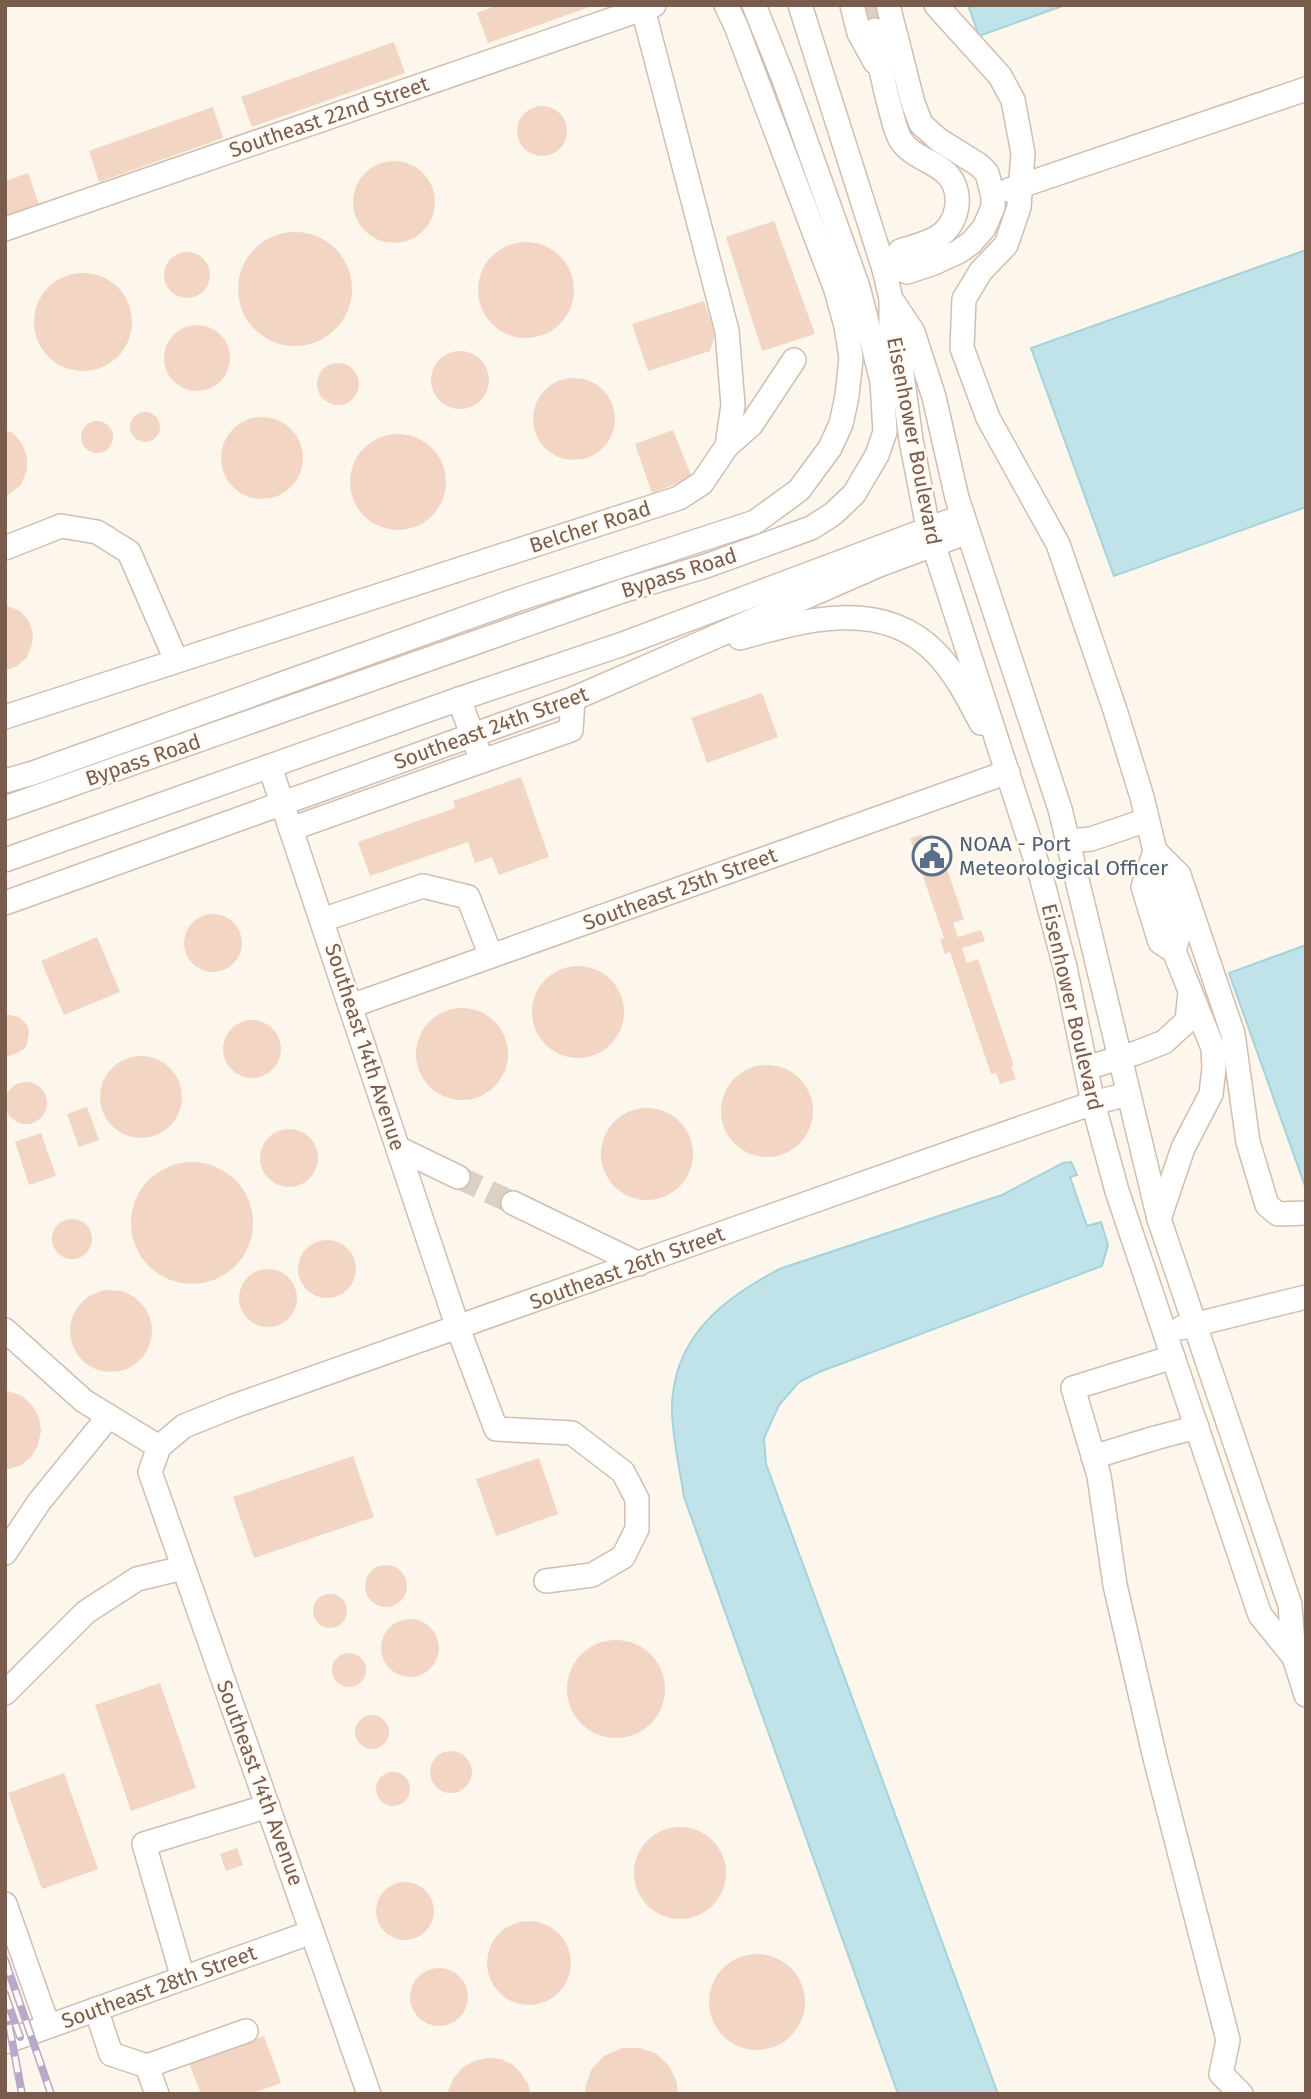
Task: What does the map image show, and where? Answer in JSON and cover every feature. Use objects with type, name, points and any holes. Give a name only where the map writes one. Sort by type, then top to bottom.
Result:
[{"type":"street","points":[[5,781],[522,598],[755,522],[799,490],[830,448],[841,424],[848,396],[851,358],[846,326],[828,268],[726,5]]},
{"type":"street","name":"Bypass Road","points":[[5,808],[622,591],[706,566],[811,528],[833,514],[854,494],[877,455],[885,432],[882,381],[858,287],[783,77],[754,5]]},
{"type":"street","name":"Eisenhower Boulevard","points":[[800,5],[888,267],[891,329],[901,366],[914,453],[931,537],[1041,876],[1062,954],[1093,1103],[1117,1191],[1260,1615],[1300,1655]]},
{"type":"street","points":[[852,5],[859,33],[880,71]]},
{"type":"street","points":[[875,30],[880,71],[901,141],[913,153],[948,175],[958,201],[954,218],[943,233],[935,239],[900,251],[888,267],[907,272],[958,253],[971,243],[984,228],[993,207],[993,196],[987,173],[939,140],[921,124],[888,5]]},
{"type":"street","points":[[936,5],[1000,76],[1013,100],[1023,153],[1018,207],[1006,245],[981,271],[964,299],[962,348],[988,418],[1058,544],[1115,710],[1147,820],[1151,862],[1161,880],[1179,934],[1174,951],[1213,1048],[1211,1094],[1183,1149],[1159,1219]]},
{"type":"street","name":"Southeast 22nd Street","points":[[5,229],[648,7]]},
{"type":"street","name":"Belcher Road","points":[[5,717],[679,498],[702,483],[727,446],[733,405],[727,331],[648,7]]},
{"type":"street","points":[[993,196],[1306,89]]},
{"type":"street","name":"Eisenhower Boulevard","points":[[891,299],[913,332],[934,397],[966,524],[1033,725],[1068,841],[1159,1219],[1290,1605],[1306,1695]]},
{"type":"street","points":[[727,446],[751,425],[794,360]]},
{"type":"street","name":"Southeast 24th Street","points":[[5,860],[459,699],[966,524]]},
{"type":"street","points":[[5,548],[61,526],[97,532],[130,552],[176,660]]},
{"type":"street","name":"Southeast 24th Street","points":[[5,903],[573,699],[879,565],[931,537]]},
{"type":"street","points":[[657,663],[782,626],[848,617],[881,622],[907,632],[933,650],[957,679],[1008,772]]},
{"type":"street","points":[[459,699],[482,761]]},
{"type":"street","points":[[291,829],[571,730],[573,699]]},
{"type":"street","name":"Southeast 14th Avenue","points":[[270,766],[458,1328],[496,1429],[572,1433],[623,1472],[637,1499],[636,1529],[623,1557],[592,1575],[546,1581]]},
{"type":"street","name":"Southeast 25th Street","points":[[351,1006],[1008,772]]},
{"type":"street","points":[[1068,841],[1091,839],[1147,820]]},
{"type":"street","points":[[105,826],[118,863]]},
{"type":"street","points":[[1151,862],[1179,874],[1233,1034],[1248,1142],[1267,1205],[1278,1214],[1306,1213]]},
{"type":"street","points":[[322,920],[423,886],[468,897],[491,956]]},
{"type":"street","points":[[1086,1068],[1164,1042],[1188,1021],[1190,989]]},
{"type":"street","name":"Southeast 26th Street","points":[[159,1447],[184,1426],[234,1406],[1093,1103],[1128,1094]]},
{"type":"street","points":[[398,1148],[458,1177]]},
{"type":"street","points":[[513,1203],[639,1264]]},
{"type":"street","points":[[1165,1334],[1194,1324],[1306,1297]]},
{"type":"street","points":[[5,1330],[84,1401],[159,1447]]},
{"type":"street","points":[[1173,1357],[1073,1388],[1099,1476],[1115,1585],[1155,1758],[1228,2040],[1221,2074],[1241,2094]]},
{"type":"street","points":[[5,1553],[47,1493],[109,1416]]},
{"type":"street","points":[[1093,1457],[1197,1427]]},
{"type":"street","name":"Southeast 14th Avenue","points":[[159,1447],[150,1472],[369,2094]]},
{"type":"street","points":[[5,1693],[86,1612],[137,1579],[184,1568]]},
{"type":"street","points":[[183,1978],[144,1844],[268,1806]]},
{"type":"street","points":[[5,1904],[48,2026]]},
{"type":"street","name":"Southeast 28th Street","points":[[5,2042],[313,1932]]},
{"type":"street","points":[[96,2009],[111,2054],[147,2066],[246,2031]]},
{"type":"street","points":[[147,2066],[158,2094]]},
{"type":"water","points":[[968,5],[1065,5],[979,36]]},
{"type":"water","points":[[1306,250],[1306,507],[1114,576],[1031,348]]},
{"type":"water","points":[[1306,945],[1306,1189],[1229,973]]},
{"type":"water","points":[[1071,1162],[1077,1175],[1070,1177],[1087,1226],[1101,1222],[1108,1245],[1102,1266],[819,1372],[799,1382],[779,1405],[764,1438],[766,1464],[998,2094],[898,2094],[684,1497],[672,1412],[674,1386],[680,1363],[704,1324],[721,1307],[760,1280],[782,1268],[1002,1195],[1063,1163]]},
{"type":"building","points":[[497,5],[592,6],[488,43],[477,13]]},
{"type":"building","points":[[394,42],[405,73],[252,127],[241,97]]},
{"type":"building","points":[[542,106],[560,113],[567,131],[560,149],[542,156],[524,149],[517,131],[524,113]]},
{"type":"building","points":[[213,107],[223,138],[99,182],[89,151]]},
{"type":"building","points":[[386,161],[402,161],[417,168],[428,179],[435,194],[432,218],[423,231],[402,243],[386,243],[371,236],[360,225],[353,210],[353,194],[360,179],[371,168]]},
{"type":"building","points":[[28,173],[39,204],[5,216],[5,181]]},
{"type":"building","points":[[774,221],[815,334],[762,351],[726,237]]},
{"type":"building","points":[[295,232],[317,236],[336,248],[348,267],[352,289],[348,311],[336,330],[317,342],[295,346],[273,342],[254,330],[242,311],[238,289],[242,267],[254,248],[273,236]]},
{"type":"building","points":[[526,242],[544,246],[560,256],[570,272],[574,290],[570,308],[560,324],[544,334],[526,338],[508,334],[492,324],[482,308],[478,290],[482,272],[492,256],[508,246]]},
{"type":"building","points":[[187,252],[203,259],[210,275],[203,291],[187,298],[171,291],[164,275],[171,259]]},
{"type":"building","points":[[83,273],[102,276],[118,287],[129,303],[132,322],[129,341],[118,357],[102,368],[83,371],[64,368],[48,357],[37,341],[34,322],[37,303],[48,287],[64,276]]},
{"type":"building","points":[[704,301],[715,334],[710,351],[648,371],[632,324]]},
{"type":"building","points":[[203,325],[221,334],[228,345],[228,371],[221,382],[210,389],[191,391],[173,382],[166,371],[164,352],[173,334],[184,327]]},
{"type":"building","points":[[454,351],[466,351],[481,359],[489,374],[489,386],[481,401],[466,409],[454,409],[439,401],[431,386],[431,374],[439,359]]},
{"type":"building","points":[[338,363],[353,369],[359,384],[353,399],[338,405],[323,399],[317,384],[323,369]]},
{"type":"building","points":[[566,378],[582,378],[597,385],[608,396],[615,411],[612,435],[603,448],[582,460],[566,460],[551,453],[540,442],[533,427],[533,411],[540,396],[551,385]]},
{"type":"building","points":[[145,412],[155,417],[160,427],[155,437],[145,442],[135,437],[130,427],[135,417]]},
{"type":"building","points":[[254,417],[270,417],[285,424],[296,435],[303,450],[300,474],[291,487],[270,499],[254,499],[239,492],[228,481],[221,466],[221,450],[228,435],[239,424]]},
{"type":"building","points":[[97,421],[108,426],[113,437],[108,448],[97,453],[86,448],[81,437],[86,426]]},
{"type":"building","points":[[5,430],[13,433],[22,444],[27,457],[27,470],[21,485],[5,497]]},
{"type":"building","points":[[673,430],[692,478],[652,493],[635,444]]},
{"type":"building","points":[[398,434],[416,438],[432,448],[442,464],[446,482],[442,500],[432,516],[416,526],[398,530],[380,526],[364,516],[354,500],[350,482],[354,464],[364,448],[380,438]]},
{"type":"building","points":[[5,605],[20,611],[33,632],[27,657],[17,666],[5,671]]},
{"type":"building","points":[[762,693],[778,737],[707,763],[691,718]]},
{"type":"building","points":[[521,777],[549,857],[499,875],[492,857],[475,863],[468,842],[370,876],[358,842],[455,808],[453,801]]},
{"type":"building","points":[[922,835],[926,847],[938,842],[964,919],[953,923],[958,937],[981,930],[985,941],[962,948],[967,963],[978,959],[1016,1079],[1000,1084],[996,1073],[991,1074],[950,952],[945,954],[940,939],[944,938],[910,838]]},
{"type":"building","points":[[207,914],[219,914],[234,922],[242,937],[242,949],[234,964],[219,972],[207,972],[192,964],[184,949],[184,937],[192,922]]},
{"type":"building","points":[[97,937],[120,992],[64,1015],[41,961]]},
{"type":"building","points":[[578,966],[596,969],[611,979],[621,994],[624,1012],[621,1030],[611,1045],[596,1055],[578,1058],[560,1055],[545,1045],[535,1030],[532,1012],[535,994],[545,979],[560,969]]},
{"type":"building","points":[[462,1008],[480,1011],[495,1021],[505,1036],[508,1054],[505,1072],[495,1087],[480,1097],[462,1100],[444,1097],[429,1087],[419,1072],[416,1054],[419,1036],[429,1021],[444,1011]]},
{"type":"building","points":[[5,1014],[19,1017],[28,1026],[29,1032],[27,1045],[10,1056],[5,1055]]},
{"type":"building","points":[[246,1020],[258,1020],[273,1028],[281,1043],[281,1055],[273,1070],[258,1078],[246,1078],[231,1070],[223,1055],[223,1043],[231,1028]]},
{"type":"building","points":[[141,1056],[157,1060],[170,1068],[178,1081],[182,1097],[178,1113],[170,1126],[157,1134],[141,1138],[125,1134],[112,1126],[104,1113],[100,1097],[104,1081],[112,1068],[125,1060]]},
{"type":"building","points":[[767,1065],[785,1068],[800,1078],[810,1093],[813,1111],[810,1129],[800,1144],[785,1154],[767,1157],[749,1154],[734,1144],[724,1129],[721,1111],[724,1093],[734,1078],[749,1068]]},
{"type":"building","points":[[26,1082],[41,1088],[47,1103],[41,1118],[26,1124],[11,1118],[5,1103],[11,1088]]},
{"type":"building","points":[[87,1107],[99,1140],[79,1147],[67,1114]]},
{"type":"building","points":[[647,1108],[665,1111],[680,1121],[690,1136],[693,1154],[690,1172],[680,1187],[665,1197],[647,1200],[629,1197],[614,1187],[604,1172],[601,1154],[604,1136],[614,1121],[629,1111]]},
{"type":"building","points":[[283,1129],[295,1129],[310,1137],[318,1152],[318,1164],[310,1179],[295,1187],[283,1187],[268,1179],[260,1164],[260,1152],[268,1137]]},
{"type":"building","points":[[41,1133],[56,1176],[29,1185],[15,1142]]},
{"type":"building","points":[[192,1162],[216,1166],[235,1180],[249,1199],[253,1223],[249,1247],[235,1266],[216,1280],[192,1284],[168,1280],[149,1266],[135,1247],[131,1223],[135,1199],[149,1180],[168,1166]]},
{"type":"building","points":[[72,1219],[86,1225],[92,1239],[86,1253],[72,1259],[58,1253],[52,1239],[58,1225]]},
{"type":"building","points":[[321,1240],[333,1240],[348,1248],[356,1263],[356,1275],[348,1290],[333,1298],[321,1298],[306,1290],[298,1275],[298,1263],[306,1248]]},
{"type":"building","points":[[262,1269],[274,1269],[289,1277],[297,1292],[297,1304],[289,1319],[274,1327],[262,1327],[247,1319],[239,1304],[239,1292],[247,1277]]},
{"type":"building","points":[[111,1290],[127,1294],[140,1302],[148,1315],[152,1331],[148,1347],[140,1360],[127,1368],[111,1372],[95,1368],[82,1360],[74,1347],[70,1331],[74,1315],[82,1302],[95,1294]]},
{"type":"building","points":[[5,1390],[22,1396],[32,1405],[39,1417],[41,1431],[38,1445],[31,1457],[20,1466],[5,1470]]},
{"type":"building","points":[[353,1456],[374,1517],[254,1558],[233,1497]]},
{"type":"building","points":[[539,1458],[558,1514],[496,1536],[476,1479]]},
{"type":"building","points":[[386,1565],[401,1571],[407,1586],[401,1601],[386,1607],[371,1601],[365,1586],[371,1571]]},
{"type":"building","points":[[330,1594],[342,1599],[347,1611],[342,1623],[330,1628],[318,1623],[313,1611],[318,1599]]},
{"type":"building","points":[[404,1619],[416,1619],[431,1627],[439,1642],[439,1654],[431,1669],[416,1677],[404,1677],[389,1669],[381,1654],[381,1642],[389,1627]]},
{"type":"building","points":[[616,1640],[635,1644],[650,1655],[661,1670],[665,1689],[661,1708],[650,1723],[635,1734],[616,1738],[597,1734],[582,1723],[571,1708],[567,1689],[571,1670],[582,1655],[597,1644]]},
{"type":"building","points":[[349,1653],[361,1658],[366,1670],[361,1682],[349,1687],[337,1682],[332,1670],[337,1658]]},
{"type":"building","points":[[160,1683],[196,1788],[131,1811],[95,1705]]},
{"type":"building","points":[[372,1715],[384,1720],[389,1732],[384,1744],[372,1749],[360,1744],[355,1732],[360,1720]]},
{"type":"building","points":[[451,1751],[466,1757],[472,1772],[466,1787],[451,1793],[436,1787],[430,1772],[436,1757]]},
{"type":"building","points":[[393,1772],[405,1777],[410,1789],[405,1801],[393,1806],[381,1801],[376,1789],[381,1777]]},
{"type":"building","points":[[64,1773],[98,1869],[42,1889],[8,1793]]},
{"type":"building","points":[[680,1827],[698,1830],[713,1840],[723,1855],[726,1873],[723,1891],[713,1906],[698,1916],[680,1919],[662,1916],[647,1906],[637,1891],[634,1873],[637,1855],[647,1840],[662,1830]]},
{"type":"building","points":[[237,1848],[243,1865],[226,1871],[220,1854]]},
{"type":"building","points":[[399,1882],[411,1882],[426,1890],[434,1905],[434,1917],[426,1932],[411,1940],[399,1940],[384,1932],[376,1917],[376,1905],[384,1890]]},
{"type":"building","points":[[529,1921],[545,1924],[564,1940],[571,1963],[568,1979],[552,1998],[529,2005],[513,2002],[494,1986],[487,1963],[490,1947],[506,1928]]},
{"type":"building","points":[[757,1954],[775,1958],[791,1968],[801,1984],[805,2002],[801,2020],[791,2036],[775,2046],[757,2050],[739,2046],[723,2036],[713,2020],[709,2002],[713,1984],[723,1968],[739,1958]]},
{"type":"building","points":[[433,1968],[445,1968],[460,1976],[468,1991],[468,2003],[460,2018],[445,2026],[433,2026],[418,2018],[410,2003],[410,1991],[418,1976]]},
{"type":"building","points":[[264,2036],[281,2083],[250,2094],[201,2094],[189,2063]]},
{"type":"building","points":[[622,2048],[640,2048],[657,2054],[670,2067],[677,2083],[678,2094],[586,2094],[585,2088],[591,2070],[604,2056]]},
{"type":"building","points":[[487,2058],[512,2064],[528,2084],[531,2094],[447,2094],[453,2079],[462,2068]]},
{"type":"tunnel","points":[[869,5],[875,30]]},
{"type":"tunnel","points":[[458,1177],[513,1203]]},
{"type":"railway","points":[[5,1960],[51,2094]]},
{"type":"railway","points":[[5,1994],[20,2037]]},
{"type":"railway","points":[[9,2025],[22,2094]]},
{"type":"place","name":"NOAA - Port Meteorological Officer","points":[[932,856]]}]
